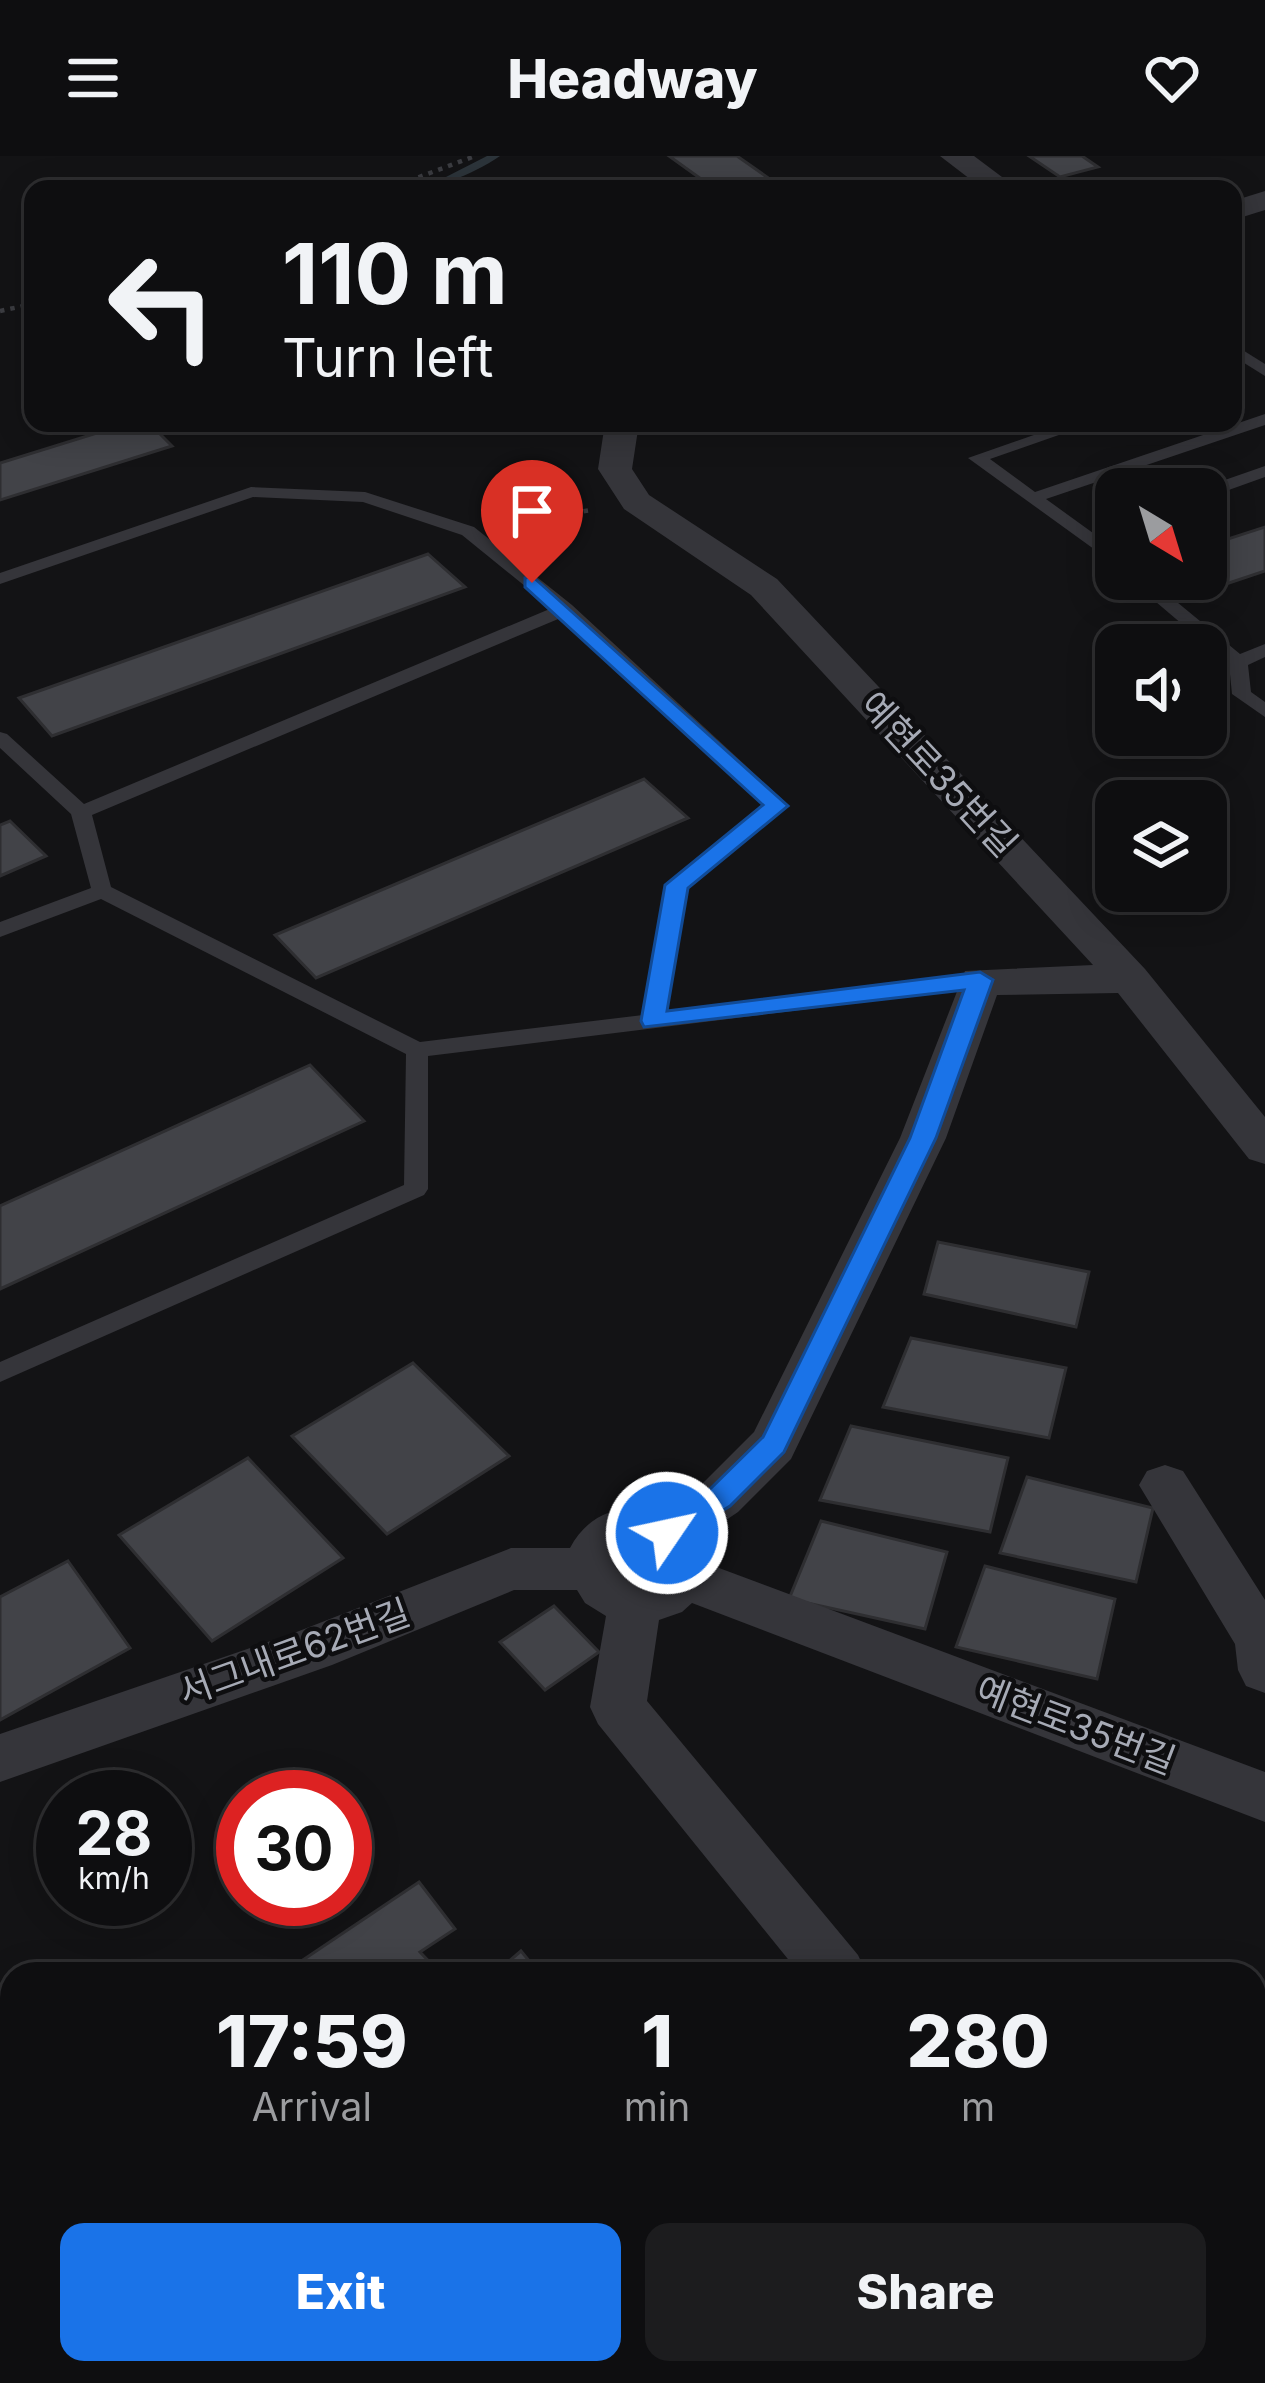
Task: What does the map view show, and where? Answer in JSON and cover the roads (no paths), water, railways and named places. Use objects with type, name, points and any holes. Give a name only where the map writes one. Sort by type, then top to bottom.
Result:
[{"type":"street","points":[[955,156],[990,180]]},
{"type":"street","name":"예현로35번길","points":[[621,432],[615,469],[636,502],[764,587],[1130,979],[1265,1148]]},
{"type":"street","points":[[676,1555],[646,1526],[618,1530],[597,1546],[591,1569],[605,1592],[635,1603],[664,1597],[676,1555],[720,1498],[773,1444],[923,1138],[980,980],[1130,979]]},
{"type":"street","points":[[1165,1485],[1262,1641],[1265,1670]]},
{"type":"street","name":"예현로35번길","points":[[676,1555],[1265,1797]]},
{"type":"street","name":"서그내로62번길","points":[[0,1758],[313,1649],[511,1569],[591,1569]]},
{"type":"street","points":[[635,1603],[618,1707],[827,1962]]},
{"type":"lane","points":[[1057,432],[977,458],[1095,543]]},
{"type":"lane","points":[[1033,498],[1227,432]]},
{"type":"lane","points":[[1227,485],[1265,471]]},
{"type":"lane","points":[[0,579],[251,492],[364,497],[468,531],[565,609],[777,806],[677,885],[653,1021]]},
{"type":"lane","points":[[1163,600],[1238,662],[1242,694],[1265,711]]},
{"type":"lane","points":[[81,812],[565,609]]},
{"type":"lane","points":[[1238,662],[1265,650]]},
{"type":"lane","points":[[0,738],[81,812],[102,891]]},
{"type":"lane","points":[[0,930],[102,891],[417,1050],[980,980]]},
{"type":"lane","points":[[0,1373],[416,1189],[417,1050]]},
{"type":"waterway","points":[[447,180],[495,156]]}]
